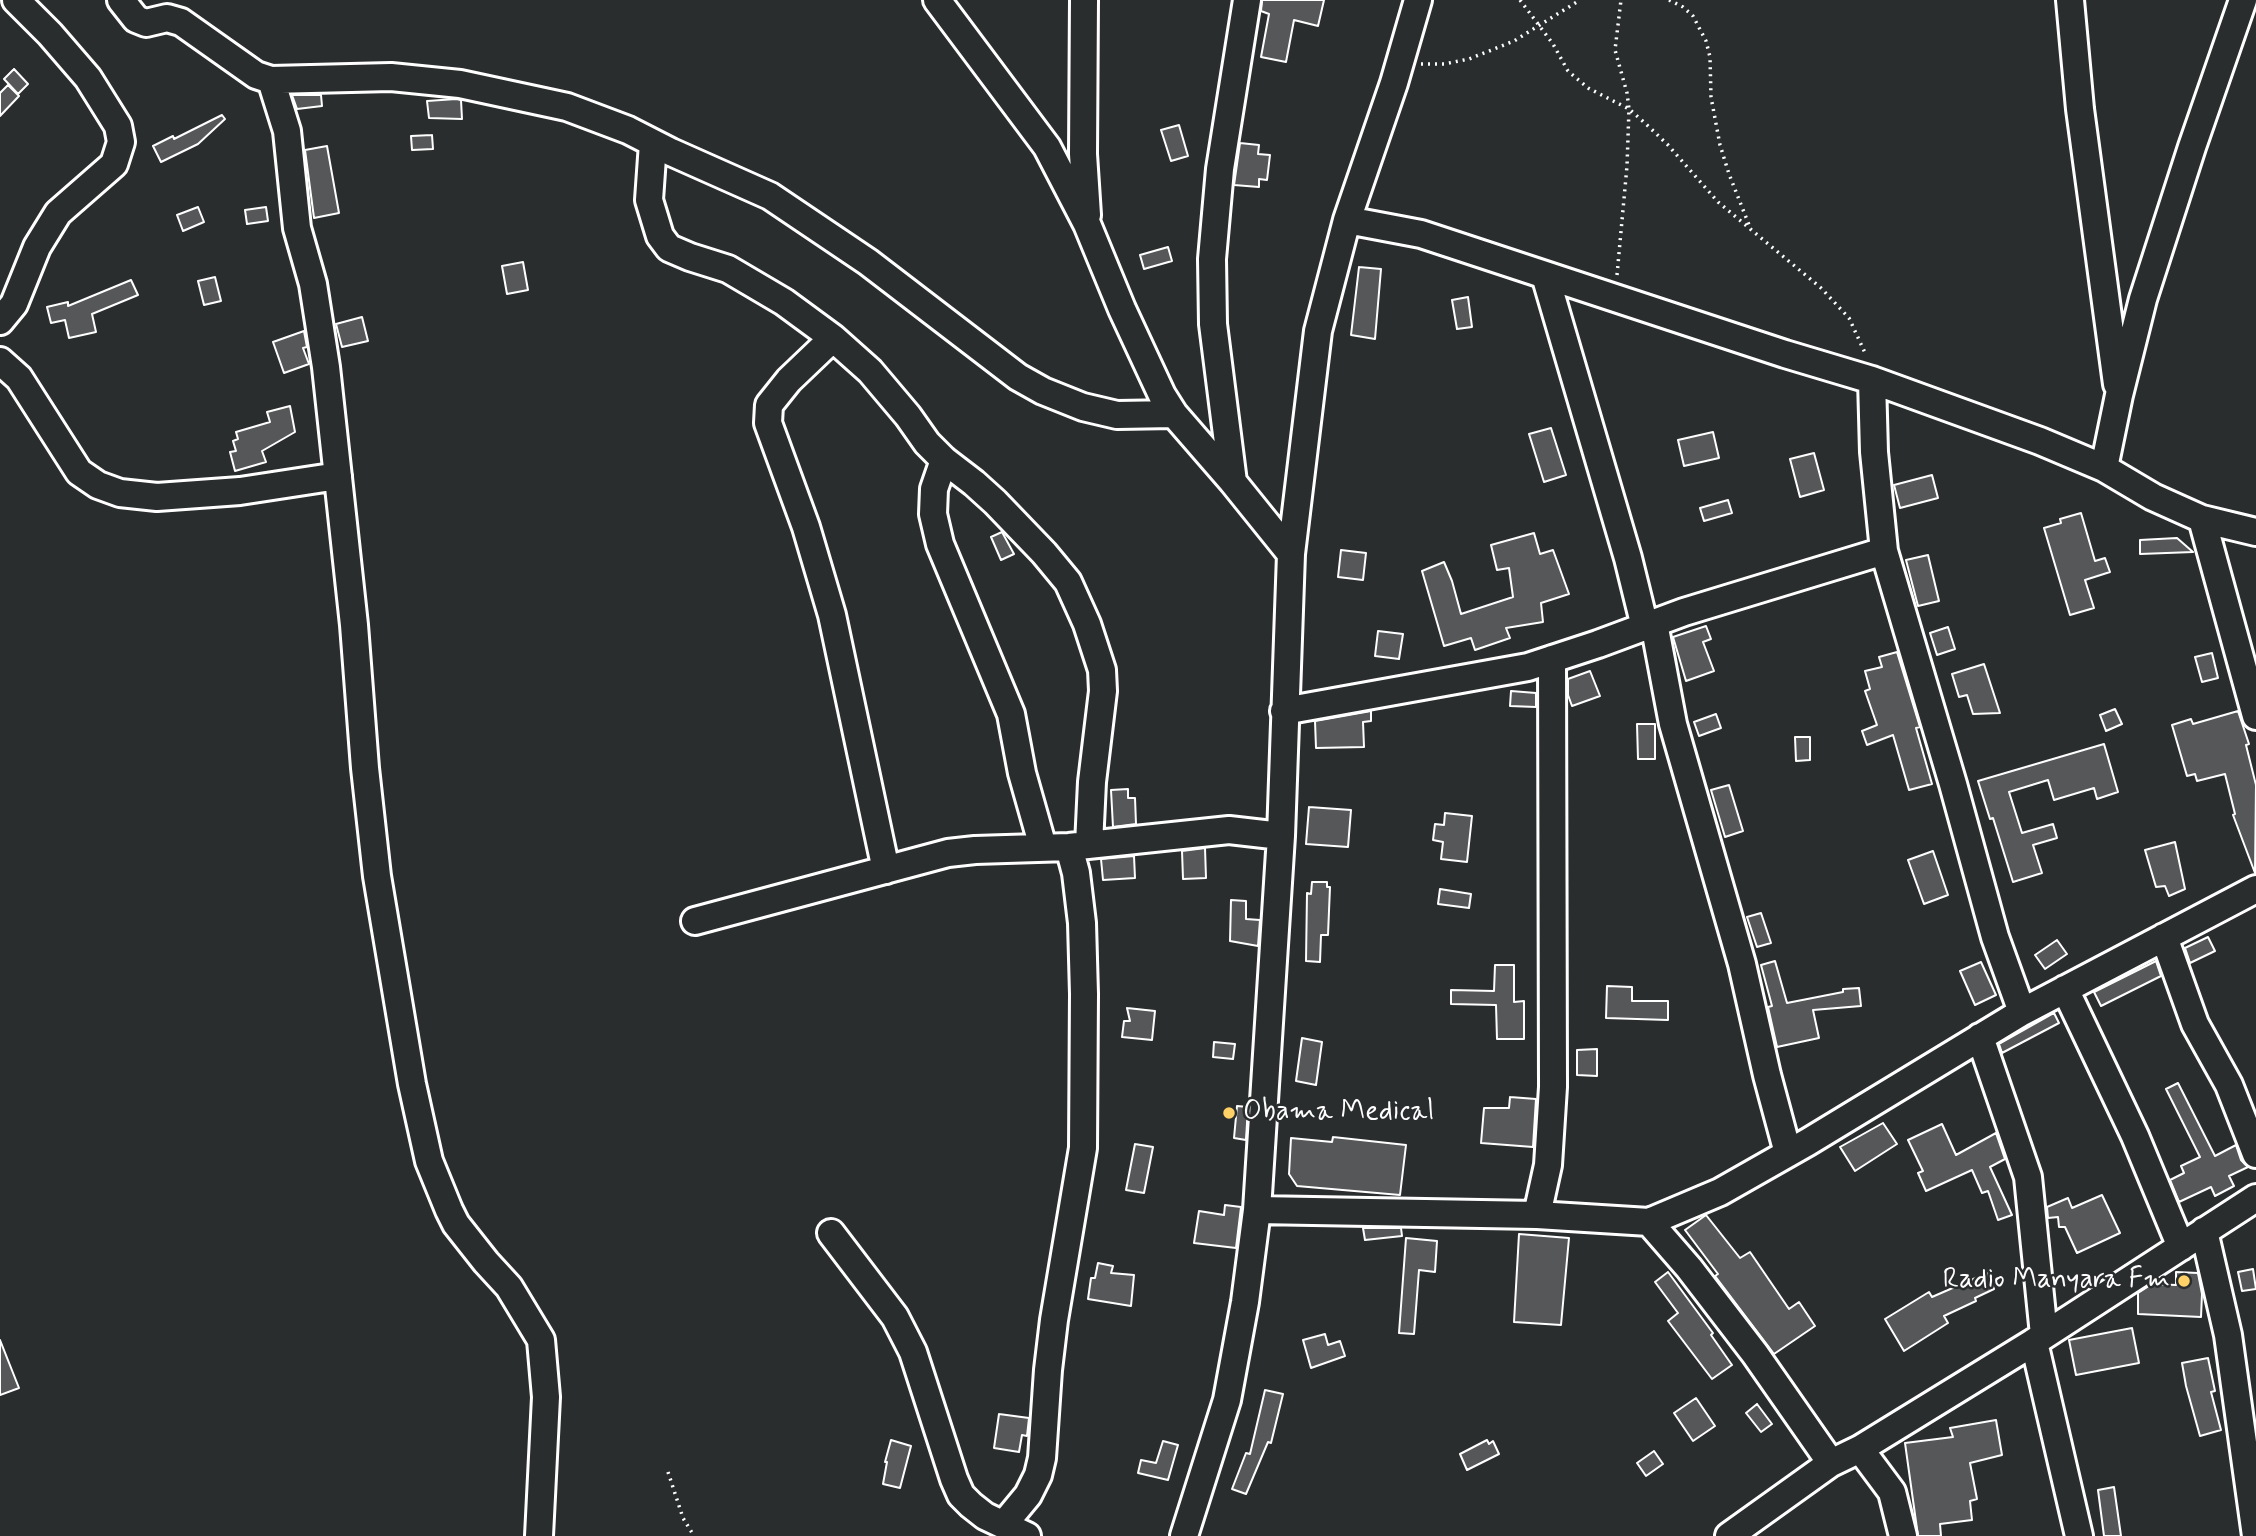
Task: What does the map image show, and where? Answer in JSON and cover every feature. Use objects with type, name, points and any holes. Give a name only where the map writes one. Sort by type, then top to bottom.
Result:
[{"type":"street","points":[[0,321],[14,304],[37,247],[58,214],[114,164],[121,142],[118,126],[88,78],[16,0]]},
{"type":"street","points":[[121,0],[136,19],[146,23],[167,18],[181,22],[256,75],[271,80],[391,77],[460,84],[567,107],[628,130],[770,196],[868,262],[1018,377],[1043,391],[1083,407],[1116,415],[1174,414]]},
{"type":"street","points":[[937,0],[1047,147],[1087,225],[1150,374],[1174,414],[1291,554]]},
{"type":"street","points":[[1084,0],[1083,154],[1087,225]]},
{"type":"street","points":[[1233,482],[1213,324],[1212,260],[1220,169],[1247,0]]},
{"type":"street","points":[[1184,1536],[1227,1400],[1245,1302],[1257,1210],[1282,836],[1291,554],[1318,331],[1347,220],[1394,83],[1418,0]]},
{"type":"street","points":[[2070,0],[2080,109],[2119,395]]},
{"type":"street","points":[[2104,468],[2143,299],[2243,0]]},
{"type":"street","points":[[271,80],[286,131],[298,228],[313,284],[326,367],[377,876],[412,1084],[429,1161],[456,1224],[509,1287],[541,1340],[546,1397],[539,1536]]},
{"type":"street","points":[[653,142],[649,201],[660,236],[669,247],[728,269],[784,302],[833,338],[870,371],[927,443],[974,483],[1044,553],[1068,582],[1087,624],[1102,670],[1103,691],[1092,782],[1076,873],[1082,923],[1084,994],[1083,1148],[1053,1332],[1042,1458],[1038,1475],[1028,1495],[988,1525]]},
{"type":"street","points":[[1347,220],[1421,234],[1872,380],[2104,468],[2153,497],[2202,519],[2256,532]]},
{"type":"street","points":[[1545,275],[1650,625],[1674,724],[1742,964],[1766,1075],[1788,1153]]},
{"type":"street","points":[[833,338],[789,380],[769,405],[768,423],[806,527],[832,615],[886,870]]},
{"type":"street","points":[[0,361],[19,378],[79,472],[98,485],[120,493],[157,497],[240,491],[338,476]]},
{"type":"street","points":[[1872,380],[1874,452],[1884,551],[1995,937],[2022,1012]]},
{"type":"street","points":[[944,460],[934,489],[933,514],[940,544],[1011,714],[1022,774],[1042,847]]},
{"type":"street","points":[[2202,519],[2256,716]]},
{"type":"street","points":[[1284,710],[1528,667],[1798,576],[1884,551]]},
{"type":"street","points":[[1537,1215],[1548,1165],[1553,1087],[1552,659]]},
{"type":"street","points":[[695,921],[948,853],[1079,846],[1229,830],[1282,836]]},
{"type":"street","points":[[1257,1210],[1537,1215],[1649,1222],[1720,1192],[2022,1012],[2256,888]]},
{"type":"street","points":[[2164,937],[2195,1024],[2229,1085],[2256,1154]]},
{"type":"street","points":[[2065,989],[2134,1136],[2181,1247]]},
{"type":"street","points":[[1980,1037],[2028,1177],[2039,1338],[2079,1536]]},
{"type":"street","points":[[1729,1536],[1831,1463],[1860,1449],[2039,1338],[2256,1198]]},
{"type":"street","points":[[1649,1222],[1689,1268],[1755,1354],[1831,1463]]},
{"type":"street","points":[[2204,1231],[2228,1335],[2256,1536]]},
{"type":"street","points":[[831,1233],[895,1317],[914,1352],[961,1495],[988,1525],[1027,1536]]},
{"type":"street","points":[[1860,1449],[1892,1492],[1903,1536]]},
{"type":"path","points":[[1520,0],[1553,44],[1567,71],[1578,81],[1629,109],[1668,145],[1718,202],[1821,288],[1849,318],[1862,344],[1872,380]]},
{"type":"path","points":[[1394,83],[1423,62],[1444,64],[1469,59],[1514,41],[1580,0]]},
{"type":"path","points":[[1616,299],[1629,109],[1615,50],[1621,0]]},
{"type":"path","points":[[1669,0],[1693,16],[1706,41],[1710,57],[1711,97],[1720,145],[1751,230]]},
{"type":"path","points":[[668,1472],[683,1518],[694,1536]]},
{"type":"building","points":[[1262,0],[1324,0],[1318,26],[1294,20],[1286,62],[1261,57],[1269,14],[1261,11]]},
{"type":"building","points":[[14,69],[28,84],[18,94],[4,79]]},
{"type":"building","points":[[8,85],[19,96],[0,116],[0,93]]},
{"type":"building","points":[[292,95],[321,95],[322,106],[297,109]]},
{"type":"building","points":[[461,100],[462,119],[429,118],[427,101]]},
{"type":"building","points":[[222,115],[225,119],[198,144],[161,162],[153,146],[173,136],[174,139]]},
{"type":"building","points":[[1179,125],[1188,156],[1171,161],[1161,130]]},
{"type":"building","points":[[432,135],[433,149],[412,150],[411,136]]},
{"type":"building","points":[[1240,143],[1259,145],[1258,154],[1270,155],[1267,180],[1259,179],[1259,187],[1234,185]]},
{"type":"building","points":[[327,146],[339,213],[314,218],[305,150]]},
{"type":"building","points":[[198,207],[204,222],[183,231],[177,215]]},
{"type":"building","points":[[266,207],[268,221],[247,224],[245,210]]},
{"type":"building","points":[[1168,247],[1172,261],[1144,269],[1140,255]]},
{"type":"building","points":[[523,262],[528,290],[507,294],[502,266]]},
{"type":"building","points":[[1359,267],[1381,269],[1375,339],[1351,335]]},
{"type":"building","points":[[215,277],[221,301],[204,305],[198,281]]},
{"type":"building","points":[[131,280],[138,295],[92,314],[96,332],[69,338],[65,320],[51,323],[47,307],[68,302],[68,306]]},
{"type":"building","points":[[1468,297],[1472,327],[1457,329],[1452,300]]},
{"type":"building","points":[[362,317],[368,341],[342,347],[336,324]]},
{"type":"building","points":[[304,331],[307,347],[303,348],[309,364],[284,373],[273,342]]},
{"type":"building","points":[[290,406],[295,432],[262,451],[266,462],[235,471],[230,452],[236,451],[233,441],[238,439],[236,432],[270,422],[267,412]]},
{"type":"building","points":[[1551,428],[1566,475],[1544,482],[1529,434]]},
{"type":"building","points":[[1713,432],[1719,458],[1684,466],[1678,440]]},
{"type":"building","points":[[1814,453],[1824,490],[1800,497],[1790,459]]},
{"type":"building","points":[[1932,475],[1938,498],[1900,508],[1894,485]]},
{"type":"building","points":[[1728,500],[1732,513],[1704,521],[1700,508]]},
{"type":"building","points":[[2081,513],[2095,561],[2105,558],[2110,572],[2085,580],[2094,608],[2070,615],[2044,528],[2061,523],[2060,519]]},
{"type":"building","points":[[1002,532],[1014,554],[1001,560],[991,537]]},
{"type":"building","points":[[1534,533],[1540,554],[1553,550],[1569,594],[1541,603],[1543,622],[1506,628],[1510,638],[1475,650],[1471,638],[1444,646],[1422,571],[1444,562],[1461,614],[1513,597],[1509,568],[1497,570],[1491,545]]},
{"type":"building","points":[[2177,538],[2193,552],[2140,554],[2140,540]]},
{"type":"building","points":[[1341,550],[1366,553],[1363,580],[1338,577]]},
{"type":"building","points":[[1928,555],[1939,601],[1918,606],[1906,560]]},
{"type":"building","points":[[1706,626],[1711,639],[1703,642],[1714,671],[1686,681],[1673,637]]},
{"type":"building","points":[[1948,627],[1955,649],[1937,655],[1930,633]]},
{"type":"building","points":[[1378,631],[1403,634],[1399,659],[1375,656]]},
{"type":"building","points":[[1897,652],[1920,727],[1916,728],[1932,784],[1909,790],[1893,735],[1867,745],[1862,731],[1877,725],[1865,691],[1870,689],[1865,671],[1882,667],[1879,657]]},
{"type":"building","points":[[2212,653],[2218,678],[2202,682],[2195,657]]},
{"type":"building","points":[[1984,664],[2000,713],[1973,714],[1967,695],[1959,697],[1952,674]]},
{"type":"building","points":[[1590,671],[1600,696],[1572,706],[1568,695],[1568,679]]},
{"type":"building","points":[[1511,691],[1536,693],[1536,707],[1510,706]]},
{"type":"building","points":[[2115,709],[2122,724],[2106,731],[2100,715]]},
{"type":"building","points":[[1371,711],[1371,721],[1363,722],[1364,747],[1316,748],[1315,721]]},
{"type":"building","points":[[2238,711],[2249,744],[2246,745],[2256,785],[2255,873],[2233,815],[2235,814],[2225,774],[2197,781],[2195,774],[2187,776],[2172,725],[2191,719],[2193,724]]},
{"type":"building","points":[[1716,714],[1721,728],[1699,736],[1694,722]]},
{"type":"building","points":[[1637,724],[1655,724],[1655,759],[1638,759]]},
{"type":"building","points":[[1795,737],[1810,737],[1810,760],[1796,761]]},
{"type":"building","points":[[2104,744],[2118,792],[2097,799],[2094,788],[2054,800],[2048,780],[2009,792],[2022,833],[2053,824],[2057,838],[2033,845],[2042,873],[2013,882],[1978,781]]},
{"type":"building","points":[[1729,785],[1743,831],[1725,837],[1711,790]]},
{"type":"building","points":[[1128,789],[1128,798],[1135,798],[1136,824],[1113,827],[1111,790]]},
{"type":"building","points":[[1309,807],[1351,810],[1348,847],[1306,844]]},
{"type":"building","points":[[1445,813],[1472,816],[1467,862],[1441,859],[1443,842],[1433,840],[1435,824],[1444,825]]},
{"type":"building","points":[[2175,842],[2185,889],[2169,896],[2165,886],[2156,887],[2145,850]]},
{"type":"building","points":[[1205,848],[1206,878],[1183,879],[1182,851]]},
{"type":"building","points":[[1933,851],[1948,895],[1924,904],[1908,860]]},
{"type":"building","points":[[1134,856],[1135,878],[1103,880],[1101,859]]},
{"type":"building","points":[[1312,882],[1327,882],[1327,887],[1330,887],[1328,935],[1321,935],[1320,962],[1306,961],[1307,893],[1311,894]]},
{"type":"building","points":[[1440,889],[1471,894],[1469,908],[1438,904]]},
{"type":"building","points":[[1231,900],[1246,901],[1246,919],[1260,920],[1258,946],[1230,941]]},
{"type":"building","points":[[1761,913],[1771,943],[1757,947],[1747,917]]},
{"type":"building","points":[[2208,937],[2215,951],[2190,963],[2185,948]]},
{"type":"building","points":[[2057,940],[2067,954],[2045,969],[2035,955]]},
{"type":"building","points":[[1775,961],[1787,1003],[1843,992],[1843,989],[1859,988],[1861,1006],[1813,1010],[1819,1038],[1777,1047],[1768,1007],[1772,1006],[1761,965]]},
{"type":"building","points":[[2156,961],[2161,976],[2101,1006],[2094,992]]},
{"type":"building","points":[[1981,962],[1996,995],[1975,1005],[1960,971]]},
{"type":"building","points":[[1495,965],[1514,965],[1514,1002],[1524,1001],[1524,1039],[1497,1039],[1496,1005],[1451,1004],[1451,990],[1494,991]]},
{"type":"building","points":[[1607,986],[1632,987],[1632,1001],[1668,1001],[1668,1020],[1606,1018]]},
{"type":"building","points":[[1127,1008],[1155,1011],[1152,1040],[1122,1037],[1124,1021],[1130,1021]]},
{"type":"building","points":[[2054,1013],[2059,1023],[2002,1053],[1999,1044]]},
{"type":"building","points":[[1302,1038],[1322,1042],[1316,1085],[1296,1081]]},
{"type":"building","points":[[1214,1042],[1235,1044],[1233,1059],[1213,1057]]},
{"type":"building","points":[[1597,1049],[1597,1076],[1577,1075],[1577,1050]]},
{"type":"building","points":[[2178,1083],[2215,1156],[2236,1145],[2241,1160],[2248,1167],[2229,1176],[2234,1186],[2215,1196],[2211,1187],[2179,1202],[2170,1180],[2184,1173],[2181,1166],[2200,1157],[2166,1089]]},
{"type":"building","points":[[1510,1097],[1536,1099],[1533,1147],[1481,1143],[1484,1108],[1509,1108]]},
{"type":"building","points":[[1237,1106],[1248,1107],[1246,1140],[1234,1138]]},
{"type":"building","points":[[1883,1123],[1897,1144],[1855,1171],[1840,1147]]},
{"type":"building","points":[[1942,1124],[1956,1155],[1996,1133],[2005,1159],[1990,1167],[2012,1215],[1998,1220],[1988,1191],[1982,1193],[1972,1170],[1926,1191],[1918,1173],[1923,1171],[1908,1140]]},
{"type":"building","points":[[1333,1137],[1406,1145],[1400,1195],[1297,1186],[1289,1174],[1291,1138],[1332,1142]]},
{"type":"building","points":[[1135,1144],[1153,1147],[1144,1193],[1126,1190]]},
{"type":"building","points":[[2102,1195],[2120,1233],[2077,1253],[2065,1227],[2059,1227],[2058,1217],[2048,1218],[2047,1207],[2068,1198],[2072,1208]]},
{"type":"building","points":[[1225,1205],[1241,1207],[1236,1248],[1194,1243],[1199,1211],[1224,1215]]},
{"type":"building","points":[[1706,1215],[1740,1258],[1750,1252],[1789,1309],[1799,1302],[1815,1326],[1774,1354],[1715,1276],[1718,1274],[1685,1230]]},
{"type":"building","points":[[1363,1228],[1401,1228],[1402,1236],[1365,1240]]},
{"type":"building","points":[[1519,1234],[1569,1238],[1561,1325],[1514,1322]]},
{"type":"building","points":[[1406,1238],[1437,1241],[1435,1272],[1419,1270],[1414,1334],[1399,1333]]},
{"type":"building","points":[[1098,1263],[1113,1266],[1111,1273],[1134,1275],[1131,1306],[1088,1299],[1091,1278],[1095,1278]]},
{"type":"building","points":[[2253,1269],[2256,1289],[2242,1291],[2238,1272]]},
{"type":"building","points":[[1668,1272],[1713,1333],[1711,1335],[1732,1365],[1712,1379],[1668,1321],[1678,1313],[1655,1282]]},
{"type":"building","points":[[2176,1272],[2198,1273],[2202,1294],[2201,1317],[2138,1314],[2138,1293],[2152,1284],[2176,1285]]},
{"type":"building","points":[[1987,1273],[1994,1289],[1944,1316],[1948,1323],[1904,1351],[1885,1319],[1929,1292],[1932,1297]]},
{"type":"building","points":[[2132,1328],[2139,1363],[2076,1375],[2069,1340]]},
{"type":"building","points":[[1325,1334],[1328,1345],[1340,1341],[1345,1356],[1311,1368],[1303,1340]]},
{"type":"building","points":[[0,1340],[19,1388],[0,1395]]},
{"type":"building","points":[[2208,1358],[2215,1391],[2211,1392],[2221,1430],[2200,1436],[2182,1363]]},
{"type":"building","points":[[1265,1390],[1283,1394],[1271,1443],[1268,1442],[1246,1494],[1232,1489],[1246,1453],[1250,1454]]},
{"type":"building","points":[[1696,1398],[1715,1426],[1693,1441],[1674,1413]]},
{"type":"building","points":[[1757,1404],[1772,1424],[1761,1432],[1746,1413]]},
{"type":"building","points":[[999,1414],[1029,1418],[1027,1436],[1022,1435],[1019,1452],[994,1448]]},
{"type":"building","points":[[1996,1420],[2002,1455],[1970,1463],[1977,1499],[1970,1501],[1972,1520],[1940,1524],[1941,1536],[1918,1536],[1905,1443],[1953,1437],[1950,1428]]},
{"type":"building","points":[[891,1440],[911,1446],[900,1488],[883,1484]]},
{"type":"building","points":[[1487,1440],[1489,1444],[1493,1441],[1499,1454],[1467,1470],[1460,1454]]},
{"type":"building","points":[[1163,1441],[1178,1445],[1168,1480],[1138,1473],[1141,1460],[1156,1463]]},
{"type":"building","points":[[1654,1451],[1663,1464],[1646,1476],[1637,1463]]},
{"type":"building","points":[[2114,1487],[2121,1536],[2104,1536],[2098,1490]]},
{"type":"place","name":"Obama Medical","points":[[1229,1113]]},
{"type":"place","name":"Radio Manyara Fm","points":[[2184,1281]]}]
